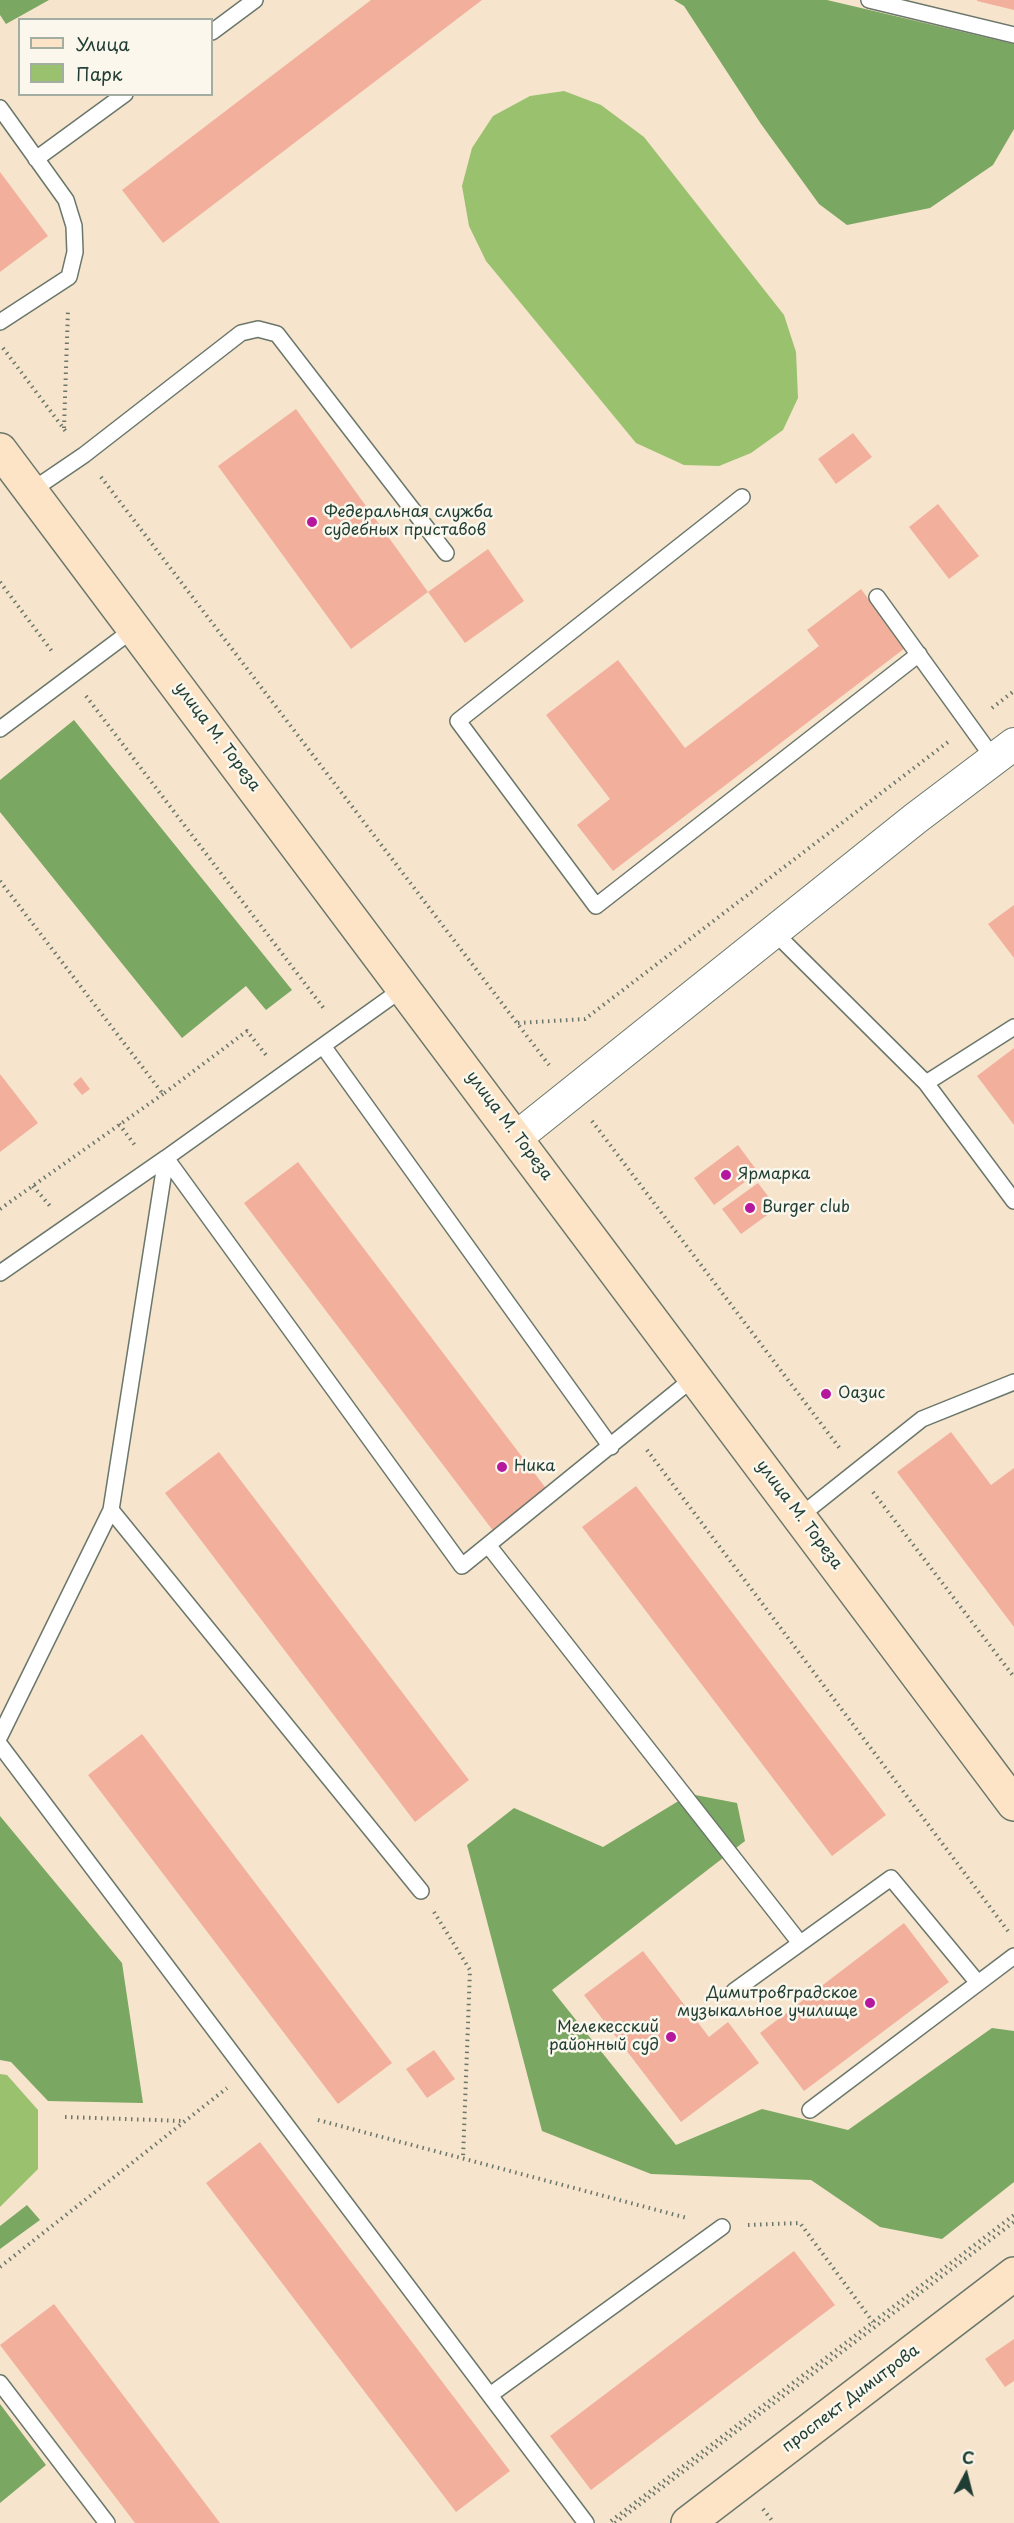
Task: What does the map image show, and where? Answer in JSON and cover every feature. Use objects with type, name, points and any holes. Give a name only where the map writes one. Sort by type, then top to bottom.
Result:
[{"type":"street","name":"улица М. Тореза","points":[[0,450],[405,987],[1014,1804]]},
{"type":"street","points":[[517,1137],[1004,752]]},
{"type":"street","name":"проспект Димитрова","points":[[688,2523],[1014,2274]]},
{"type":"lane","points":[[213,31],[255,0]]},
{"type":"lane","points":[[869,0],[1014,35]]},
{"type":"lane","points":[[36,159],[122,96]]},
{"type":"lane","points":[[0,108],[66,201],[74,226],[75,252],[69,277],[0,322]]},
{"type":"lane","points":[[32,491],[84,455],[241,333],[258,329],[276,334],[446,553]]},
{"type":"lane","points":[[742,497],[458,721],[596,906],[919,654]]},
{"type":"lane","points":[[878,597],[970,725],[1004,752]]},
{"type":"lane","points":[[0,729],[135,628]]},
{"type":"lane","points":[[774,932],[926,1083],[1014,1201]]},
{"type":"lane","points":[[0,1273],[166,1158],[405,987]]},
{"type":"lane","points":[[926,1083],[1014,1027]]},
{"type":"lane","points":[[323,1046],[611,1447]]},
{"type":"lane","points":[[0,1736],[111,1510],[166,1158]]},
{"type":"lane","points":[[166,1158],[462,1566],[696,1377]]},
{"type":"lane","points":[[800,1516],[922,1419],[1014,1382]]},
{"type":"lane","points":[[111,1510],[421,1892]]},
{"type":"lane","points":[[488,1545],[800,1943]]},
{"type":"lane","points":[[0,1744],[586,2523]]},
{"type":"lane","points":[[734,1991],[891,1878],[978,1983]]},
{"type":"lane","points":[[810,2110],[1014,1956]]},
{"type":"lane","points":[[490,2395],[722,2227]]},
{"type":"lane","points":[[0,2383],[107,2523]]},
{"type":"path","points":[[64,429],[69,277]]},
{"type":"path","points":[[0,345],[1014,1677]]},
{"type":"path","points":[[0,582],[342,1032]]},
{"type":"path","points":[[517,1023],[585,1019],[1014,691]]},
{"type":"path","points":[[0,881],[163,1094]]},
{"type":"path","points":[[0,1209],[163,1094],[247,1030],[268,1058]]},
{"type":"path","points":[[119,1124],[140,1152]]},
{"type":"path","points":[[632,1431],[1014,1939]]},
{"type":"path","points":[[421,1892],[470,1970],[463,2158]]},
{"type":"path","points":[[0,2267],[246,2073]]},
{"type":"path","points":[[272,2108],[722,2227],[800,2223],[873,2322]]},
{"type":"path","points":[[65,2117],[185,2121]]},
{"type":"path","points":[[608,2523],[1014,2215]]},
{"type":"path","points":[[615,2523],[1014,2222]]},
{"type":"path","points":[[763,2510],[774,2523]]},
{"type":"green space","points":[[0,0],[49,0],[6,24],[0,15]]},
{"type":"green space","points":[[674,0],[827,0],[1014,44],[1014,129],[993,165],[930,208],[847,225],[819,204],[761,124],[684,6]]},
{"type":"green space","points":[[564,91],[601,105],[644,137],[784,315],[796,352],[798,398],[783,430],[751,453],[719,466],[684,465],[636,443],[486,261],[469,226],[462,186],[472,148],[493,116],[530,96]]},
{"type":"green space","points":[[74,720],[292,990],[266,1010],[246,986],[182,1038],[0,812],[0,780]]},
{"type":"green space","points":[[690,1794],[737,1803],[745,1841],[552,1990],[676,2145],[762,2109],[848,2130],[992,2028],[1014,2031],[1014,2182],[942,2239],[880,2227],[811,2180],[651,2174],[542,2131],[467,1845],[514,1808],[603,1847]]},
{"type":"green space","points":[[0,1816],[122,1963],[143,2103],[48,2101],[11,2062],[0,2060]]},
{"type":"green space","points":[[0,2074],[7,2075],[38,2110],[38,2169],[0,2207]]},
{"type":"green space","points":[[27,2205],[40,2220],[0,2249],[0,2226]]},
{"type":"green space","points":[[0,2404],[46,2465],[0,2503]]},
{"type":"building","points":[[371,0],[482,0],[163,243],[122,190]]},
{"type":"building","points":[[977,0],[1014,0],[1014,10],[977,1]]},
{"type":"building","points":[[0,172],[48,236],[0,272]]},
{"type":"building","points":[[296,409],[428,592],[351,649],[218,466]]},
{"type":"building","points":[[853,433],[872,457],[836,484],[818,459]]},
{"type":"building","points":[[938,504],[979,556],[949,579],[909,527]]},
{"type":"building","points":[[488,549],[524,601],[465,643],[428,592]]},
{"type":"building","points":[[861,589],[905,648],[613,871],[577,825],[610,799],[546,715],[618,660],[685,748],[819,646],[807,630]]},
{"type":"building","points":[[1014,905],[1014,958],[988,924]]},
{"type":"building","points":[[1014,1048],[1014,1125],[977,1076]]},
{"type":"building","points":[[0,1074],[38,1123],[0,1152]]},
{"type":"building","points":[[81,1077],[90,1089],[82,1095],[73,1084]]},
{"type":"building","name":"Ярмарка","points":[[738,1145],[758,1172],[714,1205],[694,1178]]},
{"type":"building","points":[[298,1162],[548,1491],[494,1532],[244,1203]]},
{"type":"building","name":"Burger club","points":[[758,1183],[777,1208],[741,1234],[722,1209]]},
{"type":"building","points":[[951,1432],[991,1485],[1014,1468],[1014,1627],[897,1472]]},
{"type":"building","points":[[219,1452],[469,1780],[415,1822],[165,1493]]},
{"type":"building","points":[[636,1486],[886,1815],[832,1856],[582,1527]]},
{"type":"building","points":[[142,1734],[392,2063],[338,2104],[88,1775]]},
{"type":"building","points":[[904,1923],[949,1982],[804,2091],[760,2033]]},
{"type":"building","points":[[643,1951],[709,2037],[728,2022],[759,2063],[681,2122],[584,1995]]},
{"type":"building","points":[[434,2050],[455,2079],[427,2098],[406,2069]]},
{"type":"building","points":[[260,2142],[510,2471],[456,2512],[206,2183]]},
{"type":"building","points":[[794,2251],[835,2305],[591,2490],[550,2436]]},
{"type":"building","points":[[54,2304],[220,2523],[135,2523],[0,2345]]},
{"type":"building","points":[[1014,2339],[1014,2381],[1005,2387],[985,2359]]},
{"type":"place","name":"Федеральная служба судебных приставов","points":[[312,522]]},
{"type":"place","name":"Ярмарка","points":[[726,1175]]},
{"type":"place","name":"Burger club","points":[[750,1208]]},
{"type":"place","name":"Оазис","points":[[826,1394]]},
{"type":"place","name":"Ника","points":[[502,1467]]},
{"type":"place","name":"Димитровградское музыкальное училище","points":[[870,2003]]},
{"type":"place","name":"Мелекесский районный суд","points":[[671,2037]]}]
